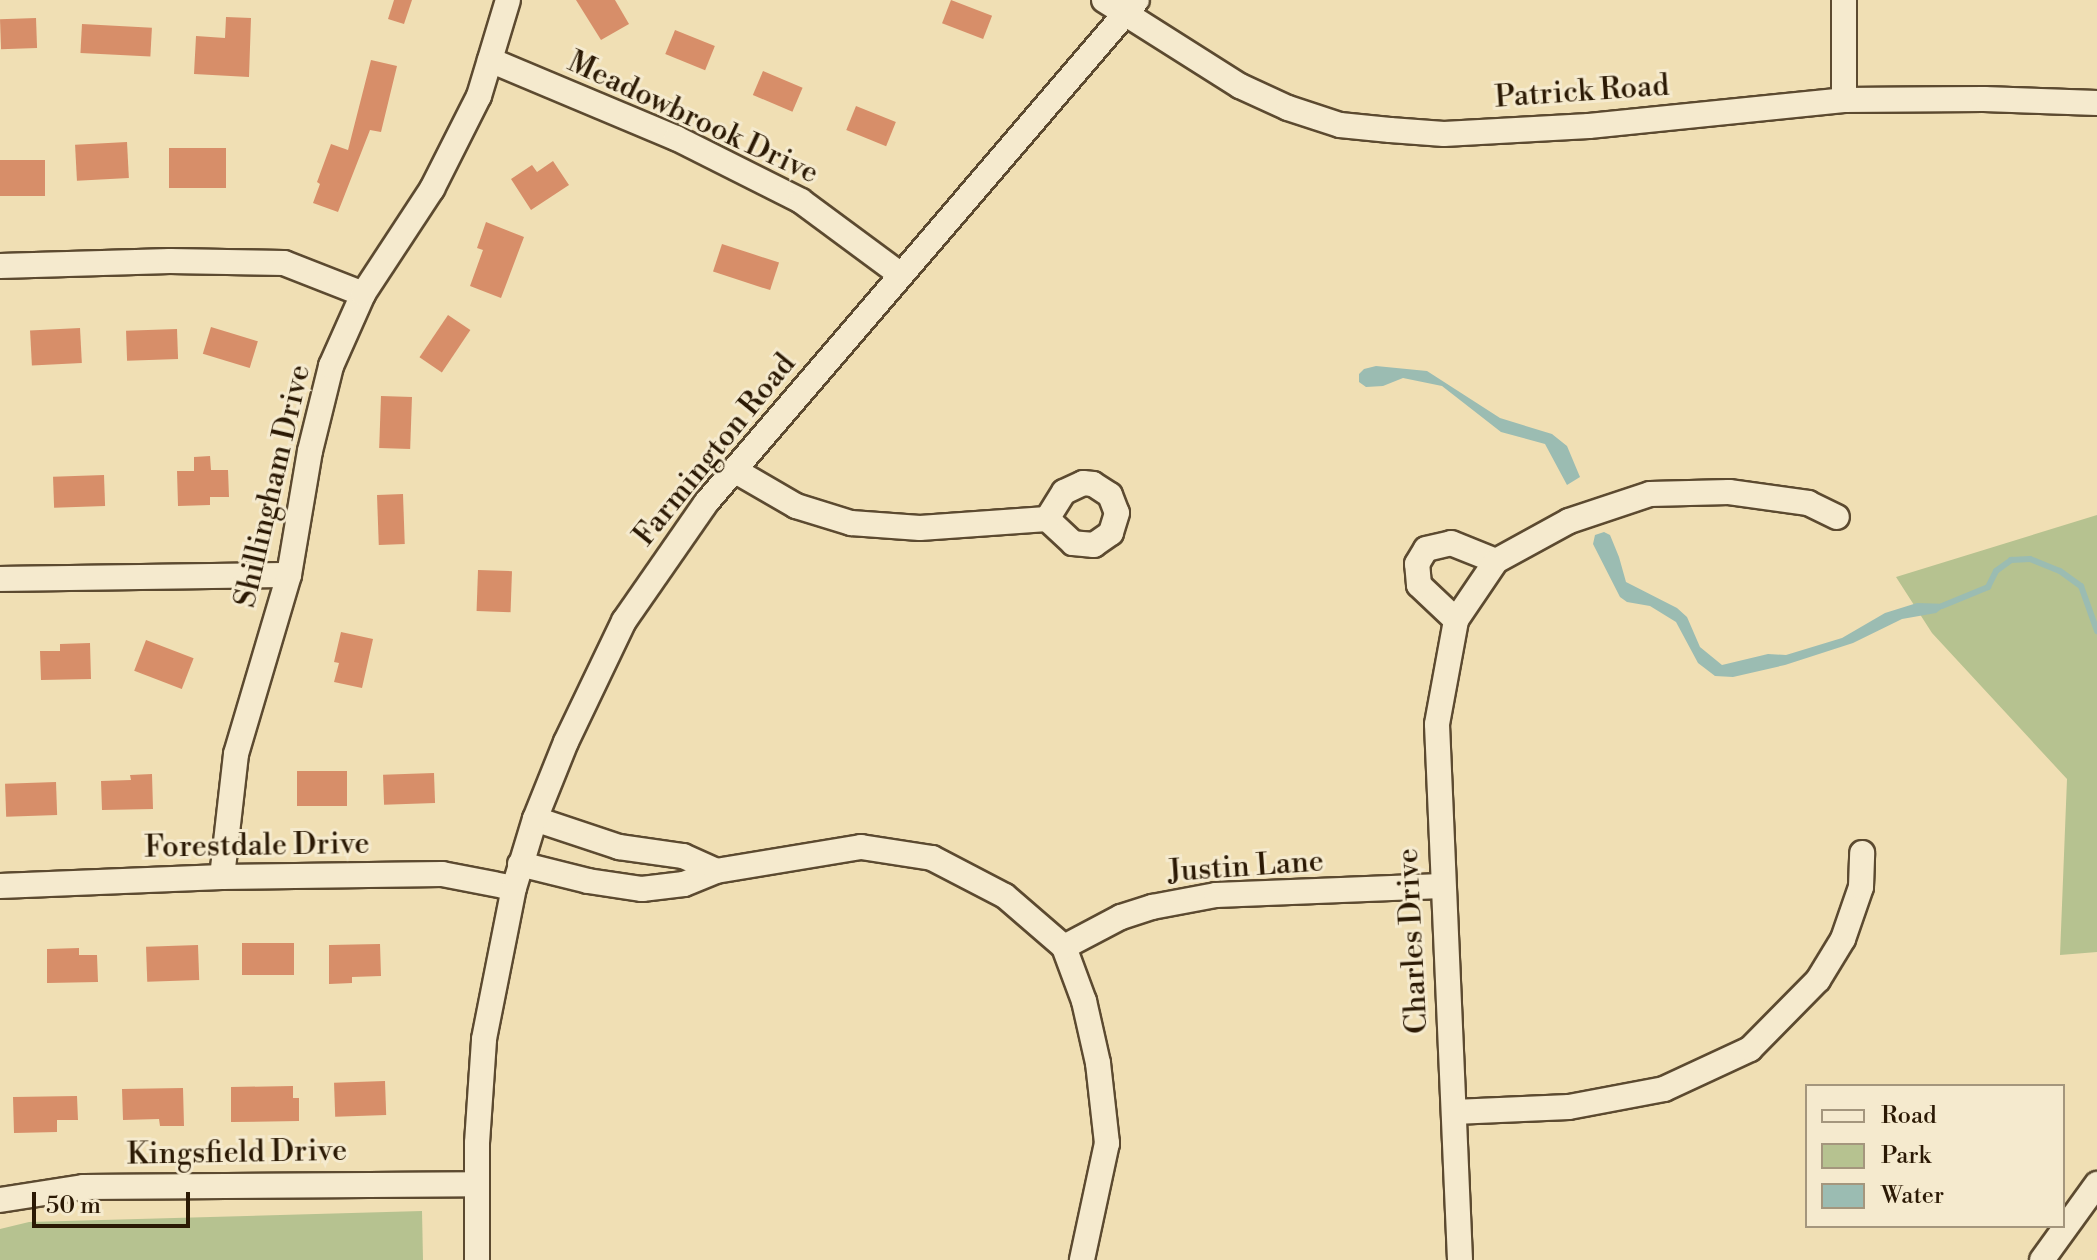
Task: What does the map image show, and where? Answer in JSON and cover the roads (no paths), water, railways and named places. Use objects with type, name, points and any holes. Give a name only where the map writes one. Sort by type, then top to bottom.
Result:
[{"type":"street","name":"Shillingham Drive","points":[[222,877],[236,754],[289,575],[310,451],[331,366],[363,294],[432,189],[479,96],[508,0]]},
{"type":"street","name":"Patrick Road","points":[[1104,0],[1130,8],[1240,86],[1288,108],[1340,125],[1458,133],[1589,126],[1844,100],[1984,99],[2097,103]]},
{"type":"street","points":[[1844,0],[1844,100]]},
{"type":"street","name":"Farmington Road","points":[[477,1260],[476,1184],[484,1039],[514,888],[535,819],[566,742],[624,621],[706,503],[1130,8]]},
{"type":"street","name":"Meadowbrook Drive","points":[[490,60],[676,138],[801,201],[901,275]]},
{"type":"street","points":[[0,266],[170,261],[284,263],[363,294]]},
{"type":"street","points":[[734,470],[796,506],[851,523],[920,528],[1047,519]]},
{"type":"street","name":"Charles Drive","points":[[1460,1260],[1437,724],[1456,620],[1496,561],[1569,521],[1650,494],[1729,492],[1808,503],[1837,517]]},
{"type":"street","points":[[1456,620],[1419,585],[1417,564],[1426,549],[1451,543],[1465,545],[1496,561]]},
{"type":"street","points":[[0,579],[289,575]]},
{"type":"street","points":[[535,819],[619,847],[683,856],[716,871]]},
{"type":"street","points":[[520,864],[588,881],[642,889],[684,884],[716,871],[861,847],[932,858],[1005,896],[1064,947],[1088,1017],[1098,1063],[1107,1143],[1082,1260]]},
{"type":"street","points":[[1454,1112],[1569,1107],[1664,1089],[1750,1049],[1818,980],[1843,939],[1861,887],[1862,853]]},
{"type":"street","name":"Forestdale Drive","points":[[0,886],[222,877],[442,874],[514,888]]},
{"type":"street","name":"Justin Lane","points":[[1064,947],[1121,917],[1152,907],[1216,895],[1442,886]]},
{"type":"street","name":"Kingsfield Drive","points":[[0,1200],[83,1187],[476,1184]]},
{"type":"street","points":[[2042,1260],[2097,1184]]},
{"type":"water","points":[[1376,366],[1427,371],[1500,418],[1552,434],[1567,446],[1580,477],[1567,485],[1545,444],[1501,432],[1442,386],[1403,378],[1383,386],[1366,387],[1359,382],[1359,374],[1364,369]]},
{"type":"water","points":[[1604,532],[1610,535],[1626,582],[1677,608],[1687,617],[1700,647],[1722,665],[1768,654],[1786,655],[1842,638],[1885,613],[1917,603],[1948,604],[1936,613],[1902,619],[1853,643],[1785,665],[1733,677],[1715,676],[1698,663],[1676,622],[1650,606],[1627,602],[1620,597],[1593,544],[1595,535]]},
{"type":"waterway","points":[[1942,606],[1988,587],[1996,571],[2011,560],[2030,559],[2060,571],[2081,586],[2097,631]]}]
